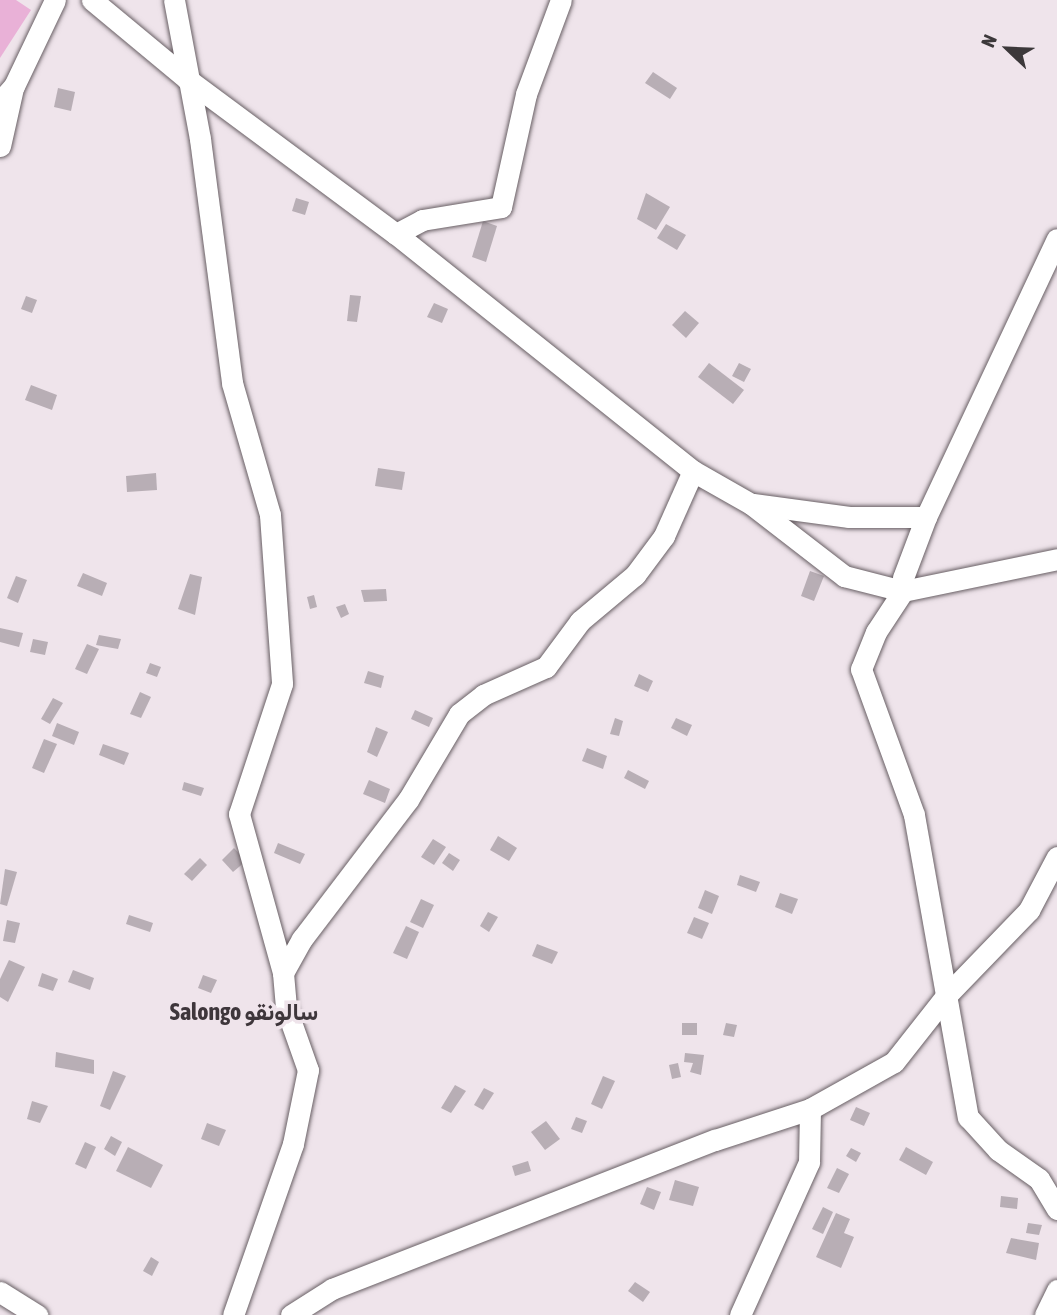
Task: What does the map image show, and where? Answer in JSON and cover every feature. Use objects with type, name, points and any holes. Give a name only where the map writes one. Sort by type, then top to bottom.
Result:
[{"type":"street","points":[[0,146],[7,94],[55,0]]},
{"type":"street","points":[[92,0],[187,79],[396,234],[693,471],[751,504],[844,576],[903,591],[1057,559]]},
{"type":"street","points":[[174,0],[200,139],[232,383],[270,515],[282,684],[239,814],[283,973],[286,1008],[308,1070],[293,1144],[233,1315]]},
{"type":"street","points":[[396,234],[422,220],[501,207],[526,94],[561,0]]},
{"type":"street","points":[[1057,239],[926,517],[903,578],[903,591],[876,632],[861,669],[914,815],[968,1116],[998,1150],[1039,1179],[1057,1209]]},
{"type":"street","points":[[283,973],[302,939],[408,800],[459,714],[483,695],[546,667],[580,621],[635,575],[664,536],[693,471]]},
{"type":"street","points":[[751,504],[849,517],[926,517]]},
{"type":"street","points":[[291,1315],[332,1289],[715,1140],[810,1109],[894,1062],[946,996],[1029,910],[1057,857]]},
{"type":"street","points":[[740,1315],[809,1162],[810,1109]]},
{"type":"street","points":[[1045,1315],[1057,1290]]},
{"type":"street","points":[[0,1292],[37,1315]]},
{"type":"shaded area","points":[[0,0],[16,0],[31,10],[0,58]]},
{"type":"building","points":[[653,72],[677,88],[670,99],[645,83]]},
{"type":"building","points":[[58,88],[75,92],[71,111],[54,107]]},
{"type":"building","points":[[646,193],[670,207],[656,230],[637,219]]},
{"type":"building","points":[[296,198],[309,202],[305,215],[292,211]]},
{"type":"building","points":[[483,221],[497,226],[486,262],[472,257]]},
{"type":"building","points":[[666,224],[686,235],[677,250],[657,238]]},
{"type":"building","points":[[350,295],[361,296],[357,322],[347,321]]},
{"type":"building","points":[[26,296],[37,300],[32,313],[21,309]]},
{"type":"building","points":[[434,303],[448,309],[442,323],[427,317]]},
{"type":"building","points":[[685,311],[699,323],[686,338],[672,325]]},
{"type":"building","points":[[709,363],[744,390],[733,404],[698,377]]},
{"type":"building","points":[[739,363],[751,369],[744,382],[732,376]]},
{"type":"building","points":[[31,385],[57,395],[52,410],[25,400]]},
{"type":"building","points":[[378,468],[405,472],[402,490],[375,486]]},
{"type":"building","points":[[156,473],[157,490],[127,492],[126,476]]},
{"type":"building","points":[[810,571],[824,576],[814,601],[801,596]]},
{"type":"building","points":[[83,573],[107,583],[102,596],[77,586]]},
{"type":"building","points":[[190,574],[202,577],[195,615],[178,609]]},
{"type":"building","points":[[16,576],[27,580],[18,603],[7,598]]},
{"type":"building","points":[[386,589],[387,601],[364,602],[361,590]]},
{"type":"building","points":[[314,595],[317,607],[310,609],[307,597]]},
{"type":"building","points":[[345,604],[349,614],[341,618],[336,607]]},
{"type":"building","points":[[0,628],[23,633],[19,647],[0,642]]},
{"type":"building","points":[[99,635],[121,639],[118,649],[96,645]]},
{"type":"building","points":[[33,639],[48,642],[45,655],[30,652]]},
{"type":"building","points":[[87,644],[99,649],[87,674],[75,669]]},
{"type":"building","points":[[150,663],[161,667],[157,677],[146,673]]},
{"type":"building","points":[[368,671],[384,676],[381,688],[364,683]]},
{"type":"building","points":[[639,674],[653,681],[648,692],[634,686]]},
{"type":"building","points":[[140,692],[151,697],[141,718],[130,714]]},
{"type":"building","points":[[53,698],[63,703],[50,724],[41,719]]},
{"type":"building","points":[[415,710],[433,718],[429,727],[411,719]]},
{"type":"building","points":[[615,718],[623,721],[619,736],[610,734]]},
{"type":"building","points":[[676,718],[692,725],[687,736],[671,728]]},
{"type":"building","points":[[57,723],[79,732],[74,745],[52,736]]},
{"type":"building","points":[[376,727],[388,732],[377,757],[367,752]]},
{"type":"building","points":[[44,739],[57,744],[44,773],[32,768]]},
{"type":"building","points":[[103,744],[129,753],[124,765],[99,755]]},
{"type":"building","points":[[587,748],[607,756],[603,769],[582,761]]},
{"type":"building","points":[[628,770],[649,781],[645,789],[624,778]]},
{"type":"building","points":[[369,780],[390,789],[385,803],[363,794]]},
{"type":"building","points":[[184,782],[204,788],[201,796],[182,790]]},
{"type":"building","points":[[498,836],[517,848],[509,861],[490,850]]},
{"type":"building","points":[[433,839],[446,847],[434,865],[421,857]]},
{"type":"building","points":[[278,843],[305,854],[300,864],[274,853]]},
{"type":"building","points":[[234,848],[246,861],[233,872],[222,860]]},
{"type":"building","points":[[449,853],[460,860],[453,871],[442,863]]},
{"type":"building","points":[[200,858],[207,865],[192,881],[184,874]]},
{"type":"building","points":[[5,869],[17,872],[7,906],[0,904]]},
{"type":"building","points":[[740,875],[760,882],[756,892],[737,885]]},
{"type":"building","points":[[705,890],[719,896],[712,914],[698,908]]},
{"type":"building","points":[[780,893],[798,899],[792,914],[775,907]]},
{"type":"building","points":[[421,899],[434,905],[423,928],[410,922]]},
{"type":"building","points":[[488,912],[498,917],[489,932],[480,926]]},
{"type":"building","points":[[129,915],[153,923],[150,932],[126,924]]},
{"type":"building","points":[[694,917],[709,923],[702,939],[687,933]]},
{"type":"building","points":[[7,920],[20,923],[15,943],[3,941]]},
{"type":"building","points":[[406,926],[419,932],[407,959],[393,953]]},
{"type":"building","points":[[537,944],[558,952],[552,964],[532,956]]},
{"type":"building","points":[[9,960],[25,967],[8,1002],[0,997],[0,979]]},
{"type":"building","points":[[73,970],[94,978],[90,990],[68,982]]},
{"type":"building","points":[[42,973],[58,979],[53,991],[38,986]]},
{"type":"building","points":[[203,975],[217,980],[211,993],[198,988]]},
{"type":"building","points":[[682,1023],[697,1023],[697,1035],[682,1035]]},
{"type":"building","points":[[726,1023],[737,1025],[734,1037],[723,1035]]},
{"type":"building","points":[[56,1052],[94,1060],[94,1074],[55,1067]]},
{"type":"building","points":[[685,1053],[704,1055],[701,1075],[690,1072],[693,1063],[684,1062]]},
{"type":"building","points":[[678,1063],[681,1077],[672,1079],[669,1065]]},
{"type":"building","points":[[113,1071],[126,1076],[110,1110],[100,1106]]},
{"type":"building","points":[[603,1076],[615,1081],[602,1109],[591,1104]]},
{"type":"building","points":[[455,1085],[466,1091],[451,1113],[441,1108]]},
{"type":"building","points":[[484,1088],[494,1093],[483,1110],[474,1105]]},
{"type":"building","points":[[32,1101],[48,1106],[40,1123],[27,1119]]},
{"type":"building","points":[[856,1107],[870,1113],[864,1126],[850,1120]]},
{"type":"building","points":[[576,1117],[587,1121],[582,1133],[571,1129]]},
{"type":"building","points":[[546,1121],[560,1139],[545,1150],[531,1132]]},
{"type":"building","points":[[207,1123],[226,1130],[219,1146],[201,1139]]},
{"type":"building","points":[[111,1136],[122,1142],[115,1156],[104,1149]]},
{"type":"building","points":[[85,1142],[96,1147],[86,1169],[75,1164]]},
{"type":"building","points":[[128,1147],[163,1165],[151,1188],[116,1171]]},
{"type":"building","points":[[906,1147],[933,1162],[926,1175],[899,1160]]},
{"type":"building","points":[[851,1148],[861,1153],[856,1162],[846,1156]]},
{"type":"building","points":[[528,1161],[531,1171],[515,1176],[512,1166]]},
{"type":"building","points":[[837,1168],[849,1174],[839,1193],[827,1188]]},
{"type":"building","points":[[675,1180],[699,1187],[693,1206],[669,1200]]},
{"type":"building","points":[[647,1187],[661,1192],[654,1210],[640,1204]]},
{"type":"building","points":[[1001,1196],[1018,1198],[1017,1209],[1000,1207]]},
{"type":"building","points":[[823,1207],[833,1212],[823,1234],[812,1229]]},
{"type":"building","points":[[836,1213],[850,1219],[844,1233],[854,1237],[841,1268],[816,1257]]},
{"type":"building","points":[[1028,1223],[1042,1225],[1039,1235],[1026,1233]]},
{"type":"building","points":[[1011,1238],[1039,1243],[1036,1260],[1006,1253]]},
{"type":"building","points":[[151,1257],[159,1262],[152,1276],[143,1271]]},
{"type":"building","points":[[635,1282],[650,1292],[643,1302],[628,1291]]},
{"type":"district","name":"Salongo سالونقو","points":[[244,1012]]}]
